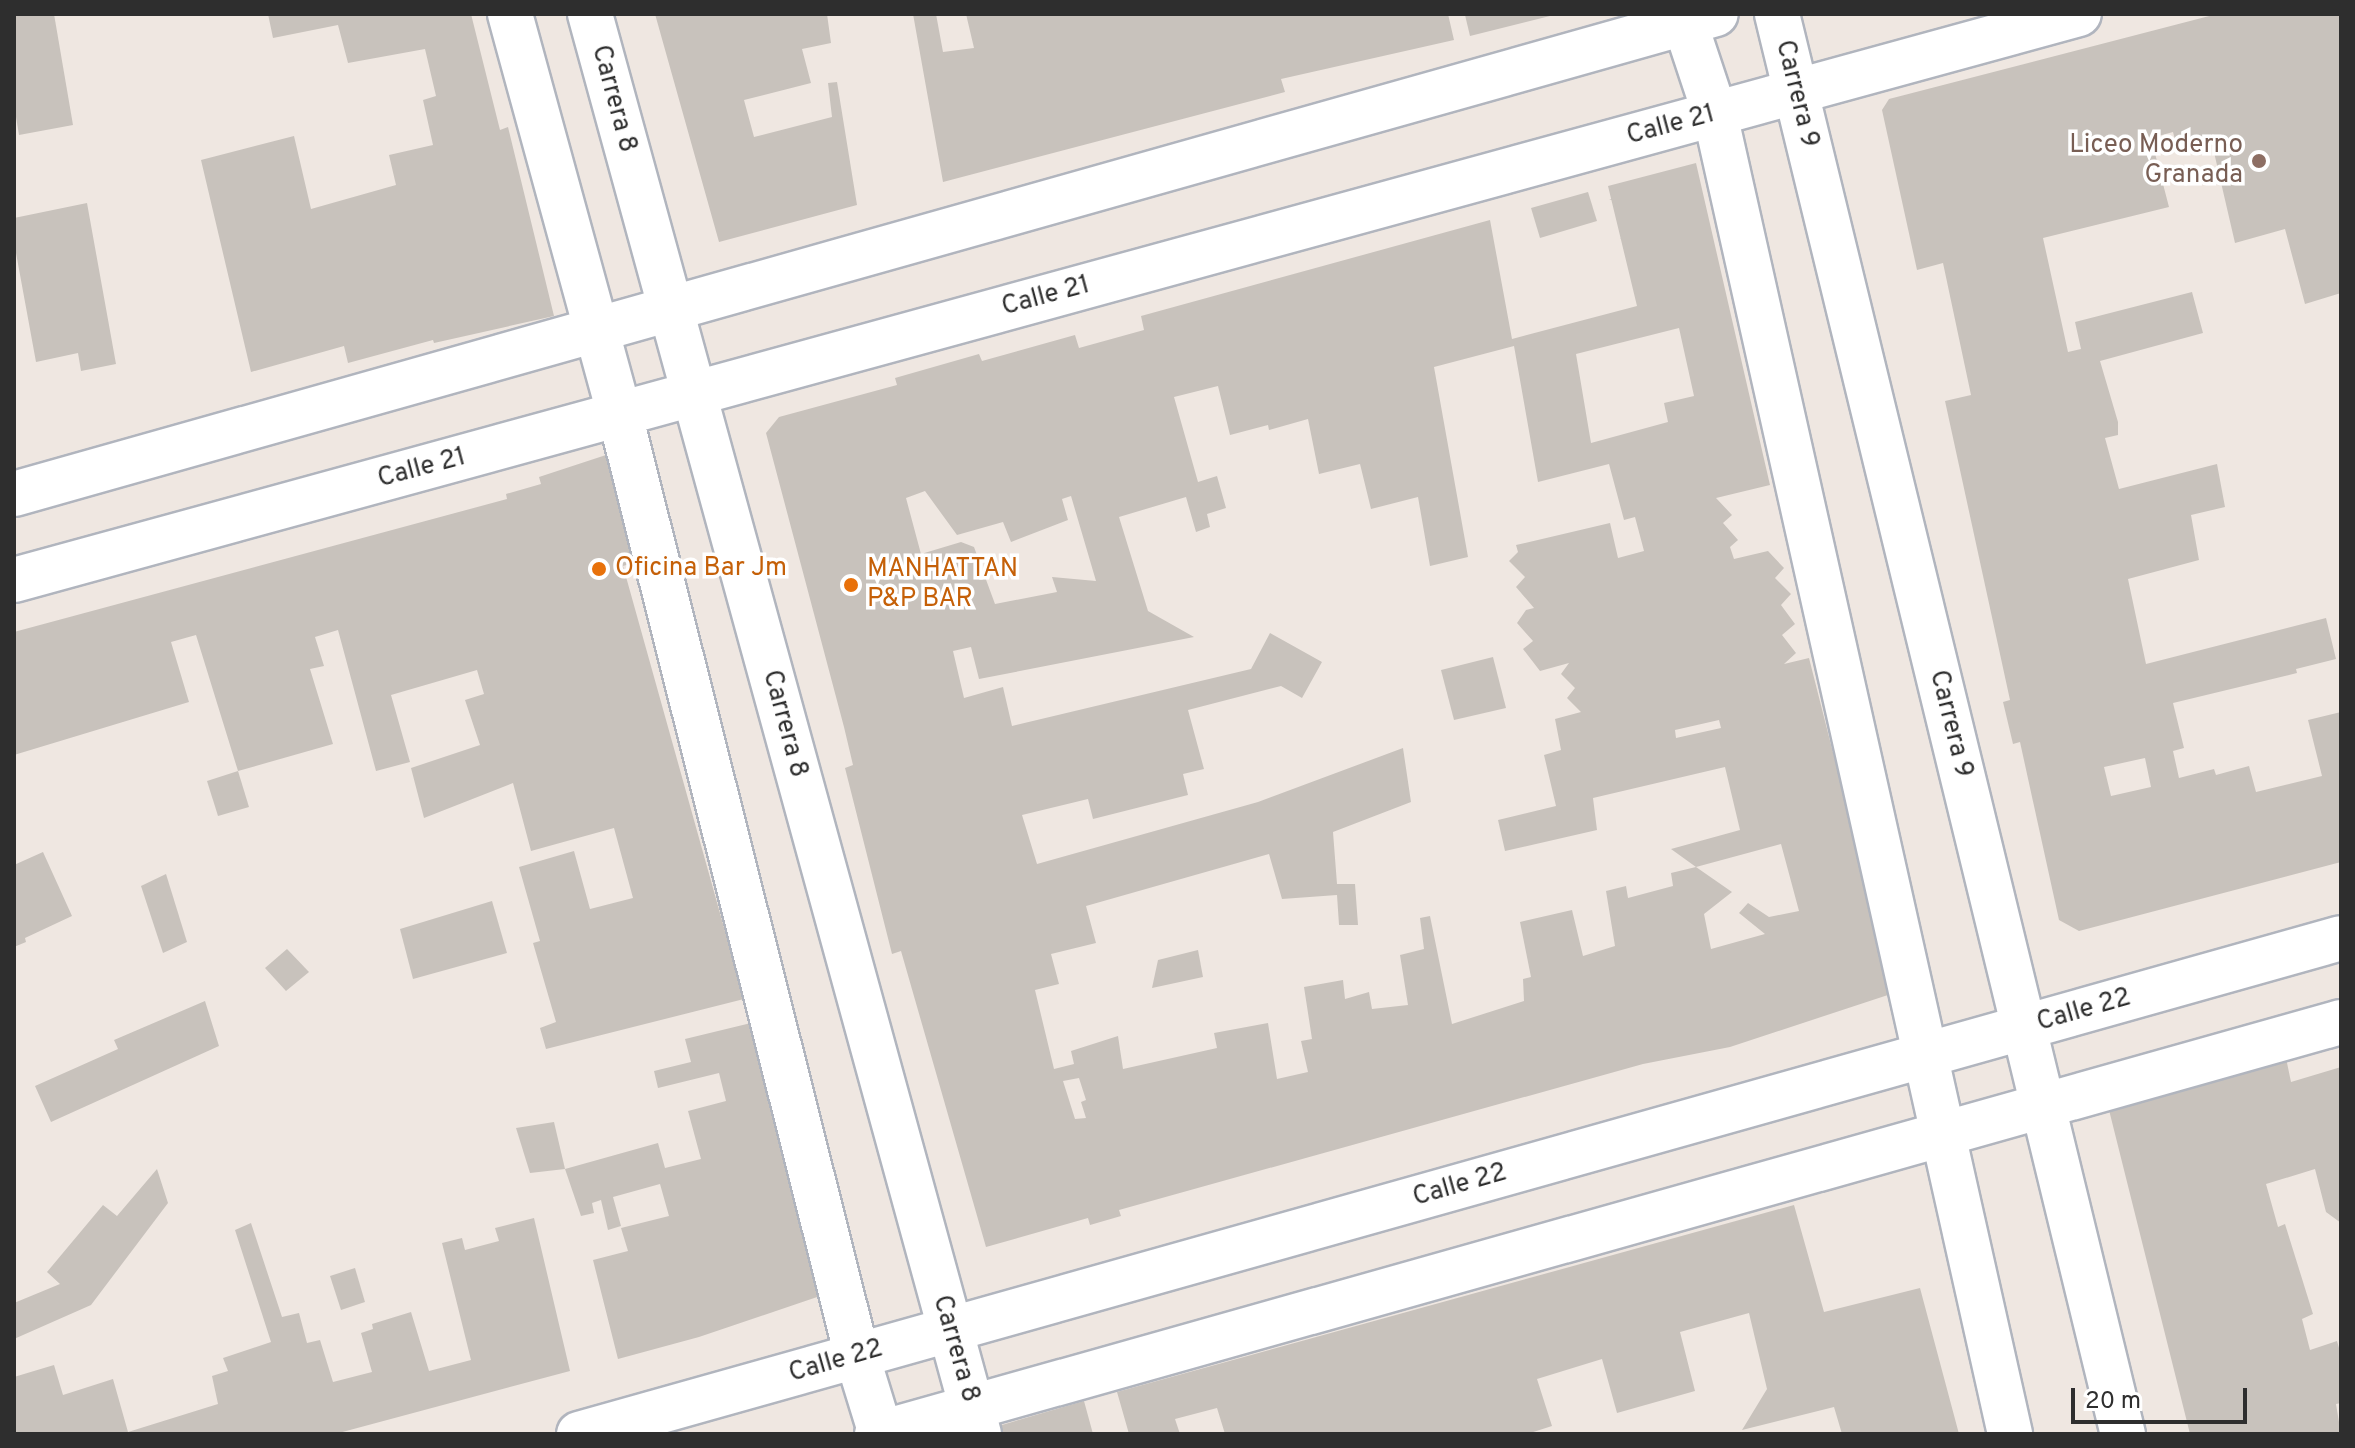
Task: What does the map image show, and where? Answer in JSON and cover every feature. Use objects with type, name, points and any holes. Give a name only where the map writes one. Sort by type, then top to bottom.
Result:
[{"type":"street","points":[[510,14],[620,415],[857,1356],[880,1434],[976,1421],[1941,1135],[2341,1022]]},
{"type":"street","name":"Carrera 8","points":[[590,14],[976,1421]]},
{"type":"street","name":"Carrera 9","points":[[1777,14],[2123,1434]]},
{"type":"street","name":"Calle 21","points":[[14,580],[2079,14]]},
{"type":"street","points":[[14,494],[1694,17],[1922,1055],[2010,1434]]},
{"type":"street","name":"Calle 22","points":[[579,1434],[2341,938]]},
{"type":"building","points":[[14,14],[54,14],[73,125],[19,135],[14,105]]},
{"type":"building","points":[[268,14],[471,14],[500,130],[508,127],[554,316],[434,343],[433,340],[348,363],[344,346],[251,372],[201,160],[294,136],[311,209],[396,185],[389,155],[433,145],[423,100],[436,96],[425,49],[348,63],[338,25],[273,38]]},
{"type":"building","points":[[655,14],[827,14],[831,43],[802,49],[811,83],[744,100],[754,137],[832,117],[828,83],[837,82],[857,205],[719,242]]},
{"type":"building","points":[[913,14],[936,14],[943,52],[974,48],[966,14],[1448,14],[1454,40],[1281,79],[1285,92],[943,182]]},
{"type":"building","points":[[1469,14],[1558,14],[1470,36],[1465,15]]},
{"type":"building","points":[[2217,14],[2341,14],[2341,293],[2305,304],[2285,229],[2235,243],[2210,135],[2176,144],[2173,132],[2151,138],[2169,207],[2043,238],[2068,352],[2081,349],[2075,322],[2192,292],[2203,333],[2100,361],[2118,422],[2118,435],[2105,438],[2119,489],[2217,464],[2225,507],[2191,515],[2199,560],[2128,579],[2146,664],[2326,618],[2336,659],[2296,669],[2297,673],[2173,703],[2184,748],[2173,751],[2179,778],[2214,769],[2216,775],[2249,766],[2256,792],[2322,776],[2308,720],[2341,712],[2341,862],[2079,931],[2059,920],[2020,742],[2013,744],[2003,702],[2010,700],[1945,401],[1971,395],[1943,263],[1917,270],[1882,110],[1889,99]],"holes":[[[2145,758],[2151,787],[2111,796],[2104,767]]]},
{"type":"building","points":[[1696,163],[1770,485],[1716,498],[1732,515],[1723,523],[1738,540],[1730,547],[1734,559],[1768,551],[1784,568],[1775,578],[1791,594],[1781,605],[1795,624],[1782,635],[1796,653],[1784,664],[1809,658],[1894,993],[1730,1047],[1643,1064],[1119,1210],[1121,1216],[1090,1225],[1088,1218],[986,1247],[901,951],[892,954],[845,768],[853,765],[844,727],[766,433],[779,417],[897,385],[895,378],[979,354],[982,361],[1075,335],[1079,348],[1144,330],[1141,316],[1490,220],[1512,339],[1637,306],[1608,186]],"holes":[[[1679,328],[1694,396],[1664,403],[1668,422],[1591,443],[1576,354]],[[1514,346],[1538,482],[1609,464],[1624,520],[1635,517],[1644,551],[1618,558],[1610,523],[1516,545],[1518,552],[1509,561],[1525,577],[1516,587],[1534,608],[1526,610],[1517,623],[1533,641],[1523,649],[1540,671],[1569,663],[1561,674],[1575,688],[1567,698],[1581,712],[1555,719],[1561,750],[1544,755],[1556,806],[1498,820],[1505,851],[1597,830],[1593,798],[1725,767],[1740,830],[1671,849],[1696,867],[1671,873],[1673,886],[1628,898],[1626,886],[1606,891],[1615,946],[1583,956],[1572,910],[1520,922],[1531,977],[1523,979],[1524,1001],[1452,1024],[1430,916],[1420,918],[1424,949],[1400,955],[1408,1005],[1372,1009],[1369,992],[1345,999],[1343,980],[1304,987],[1312,1039],[1301,1041],[1308,1072],[1277,1079],[1268,1023],[1214,1033],[1217,1048],[1123,1069],[1118,1036],[1071,1051],[1074,1064],[1054,1069],[1035,990],[1059,984],[1051,954],[1096,943],[1086,906],[1269,854],[1282,899],[1337,895],[1339,925],[1358,925],[1355,884],[1337,884],[1333,832],[1411,802],[1403,748],[1258,802],[1037,864],[1022,815],[1088,799],[1093,819],[1188,795],[1183,774],[1204,769],[1188,710],[1281,686],[1302,698],[1322,662],[1270,633],[1251,669],[1012,726],[1003,687],[964,698],[953,651],[971,647],[979,679],[1194,637],[1148,611],[1119,517],[1186,497],[1196,532],[1210,527],[1207,514],[1226,508],[1217,476],[1198,482],[1174,397],[1218,386],[1230,435],[1268,425],[1269,430],[1308,419],[1319,474],[1360,464],[1371,509],[1418,497],[1430,566],[1468,557],[1434,367]],[[925,491],[957,535],[1003,522],[1011,542],[1068,520],[1062,499],[1071,496],[1096,581],[1052,577],[1057,592],[995,604],[974,547],[961,542],[921,554],[906,498]],[[1719,720],[1721,728],[1676,738],[1675,730]],[[1781,844],[1799,911],[1769,917],[1748,903],[1739,913],[1765,934],[1711,949],[1704,914],[1732,892],[1696,867]],[[1079,1078],[1086,1100],[1081,1102],[1086,1118],[1075,1119],[1063,1081]]]},
{"type":"building","points":[[1588,192],[1597,221],[1540,238],[1531,208]]},
{"type":"building","points":[[87,203],[116,364],[81,371],[78,353],[36,362],[14,242],[14,218]]},
{"type":"building","points":[[606,455],[636,562],[623,566],[744,999],[546,1049],[540,1028],[556,1022],[533,943],[540,941],[519,867],[574,851],[590,909],[633,898],[614,828],[531,851],[513,783],[424,818],[411,768],[480,745],[465,700],[484,694],[477,670],[391,695],[410,762],[376,771],[338,630],[315,637],[324,666],[310,669],[333,744],[238,771],[196,635],[171,642],[189,702],[14,755],[14,632],[507,499],[506,494],[541,484],[539,477]]},
{"type":"building","points":[[1493,657],[1506,708],[1454,720],[1441,670]]},
{"type":"building","points":[[238,771],[249,807],[218,816],[207,781]]},
{"type":"building","points":[[43,852],[72,916],[25,938],[26,942],[14,947],[14,865]]},
{"type":"building","points":[[166,874],[187,942],[163,953],[141,886]]},
{"type":"building","points":[[492,901],[507,953],[413,979],[400,929]]},
{"type":"building","points":[[287,949],[309,972],[286,991],[265,968]]},
{"type":"building","points":[[1198,950],[1203,977],[1152,988],[1158,960]]},
{"type":"building","points":[[205,1001],[219,1046],[51,1122],[35,1086],[118,1049],[114,1040]]},
{"type":"building","points":[[751,1023],[823,1295],[699,1337],[618,1359],[593,1260],[628,1251],[621,1228],[669,1216],[660,1184],[613,1197],[621,1226],[608,1230],[601,1200],[592,1203],[594,1213],[581,1216],[565,1169],[658,1143],[665,1168],[701,1159],[688,1111],[726,1101],[719,1073],[658,1088],[654,1071],[691,1062],[685,1039]]},
{"type":"building","points":[[2286,1058],[2291,1082],[2341,1067],[2341,1223],[2326,1212],[2315,1169],[2266,1184],[2278,1227],[2285,1224],[2313,1314],[2302,1319],[2310,1350],[2337,1341],[2341,1355],[2341,1403],[2336,1404],[2341,1434],[2190,1434],[2109,1110]]},
{"type":"building","points":[[554,1122],[565,1169],[530,1173],[516,1128]]},
{"type":"building","points":[[157,1169],[168,1203],[91,1305],[14,1339],[14,1303],[60,1284],[47,1272],[103,1205],[117,1216]]},
{"type":"building","points":[[1794,1205],[1824,1312],[1920,1288],[1959,1434],[1842,1434],[1834,1407],[1742,1430],[1767,1389],[1749,1313],[1680,1332],[1695,1391],[1617,1413],[1602,1359],[1537,1379],[1552,1426],[1527,1434],[1225,1434],[1217,1408],[1175,1419],[1180,1434],[1129,1434],[1117,1392]]},
{"type":"building","points":[[534,1218],[570,1371],[335,1434],[14,1434],[14,1377],[54,1365],[63,1395],[113,1379],[128,1432],[218,1404],[212,1376],[228,1371],[223,1358],[271,1342],[235,1230],[251,1223],[282,1317],[299,1313],[307,1343],[320,1340],[333,1382],[372,1372],[361,1333],[373,1329],[372,1324],[411,1312],[429,1371],[471,1360],[442,1243],[462,1238],[465,1250],[499,1241],[495,1228]]},
{"type":"building","points":[[355,1268],[365,1302],[341,1310],[330,1276]]},
{"type":"building","points":[[1084,1401],[1093,1434],[997,1434],[995,1427]]},
{"type":"place","name":"Liceo Moderno Granada","points":[[2259,161]]},
{"type":"place","name":"Oficina Bar Jm","points":[[599,569]]},
{"type":"place","name":"MANHATTAN P&P BAR","points":[[851,585]]}]
